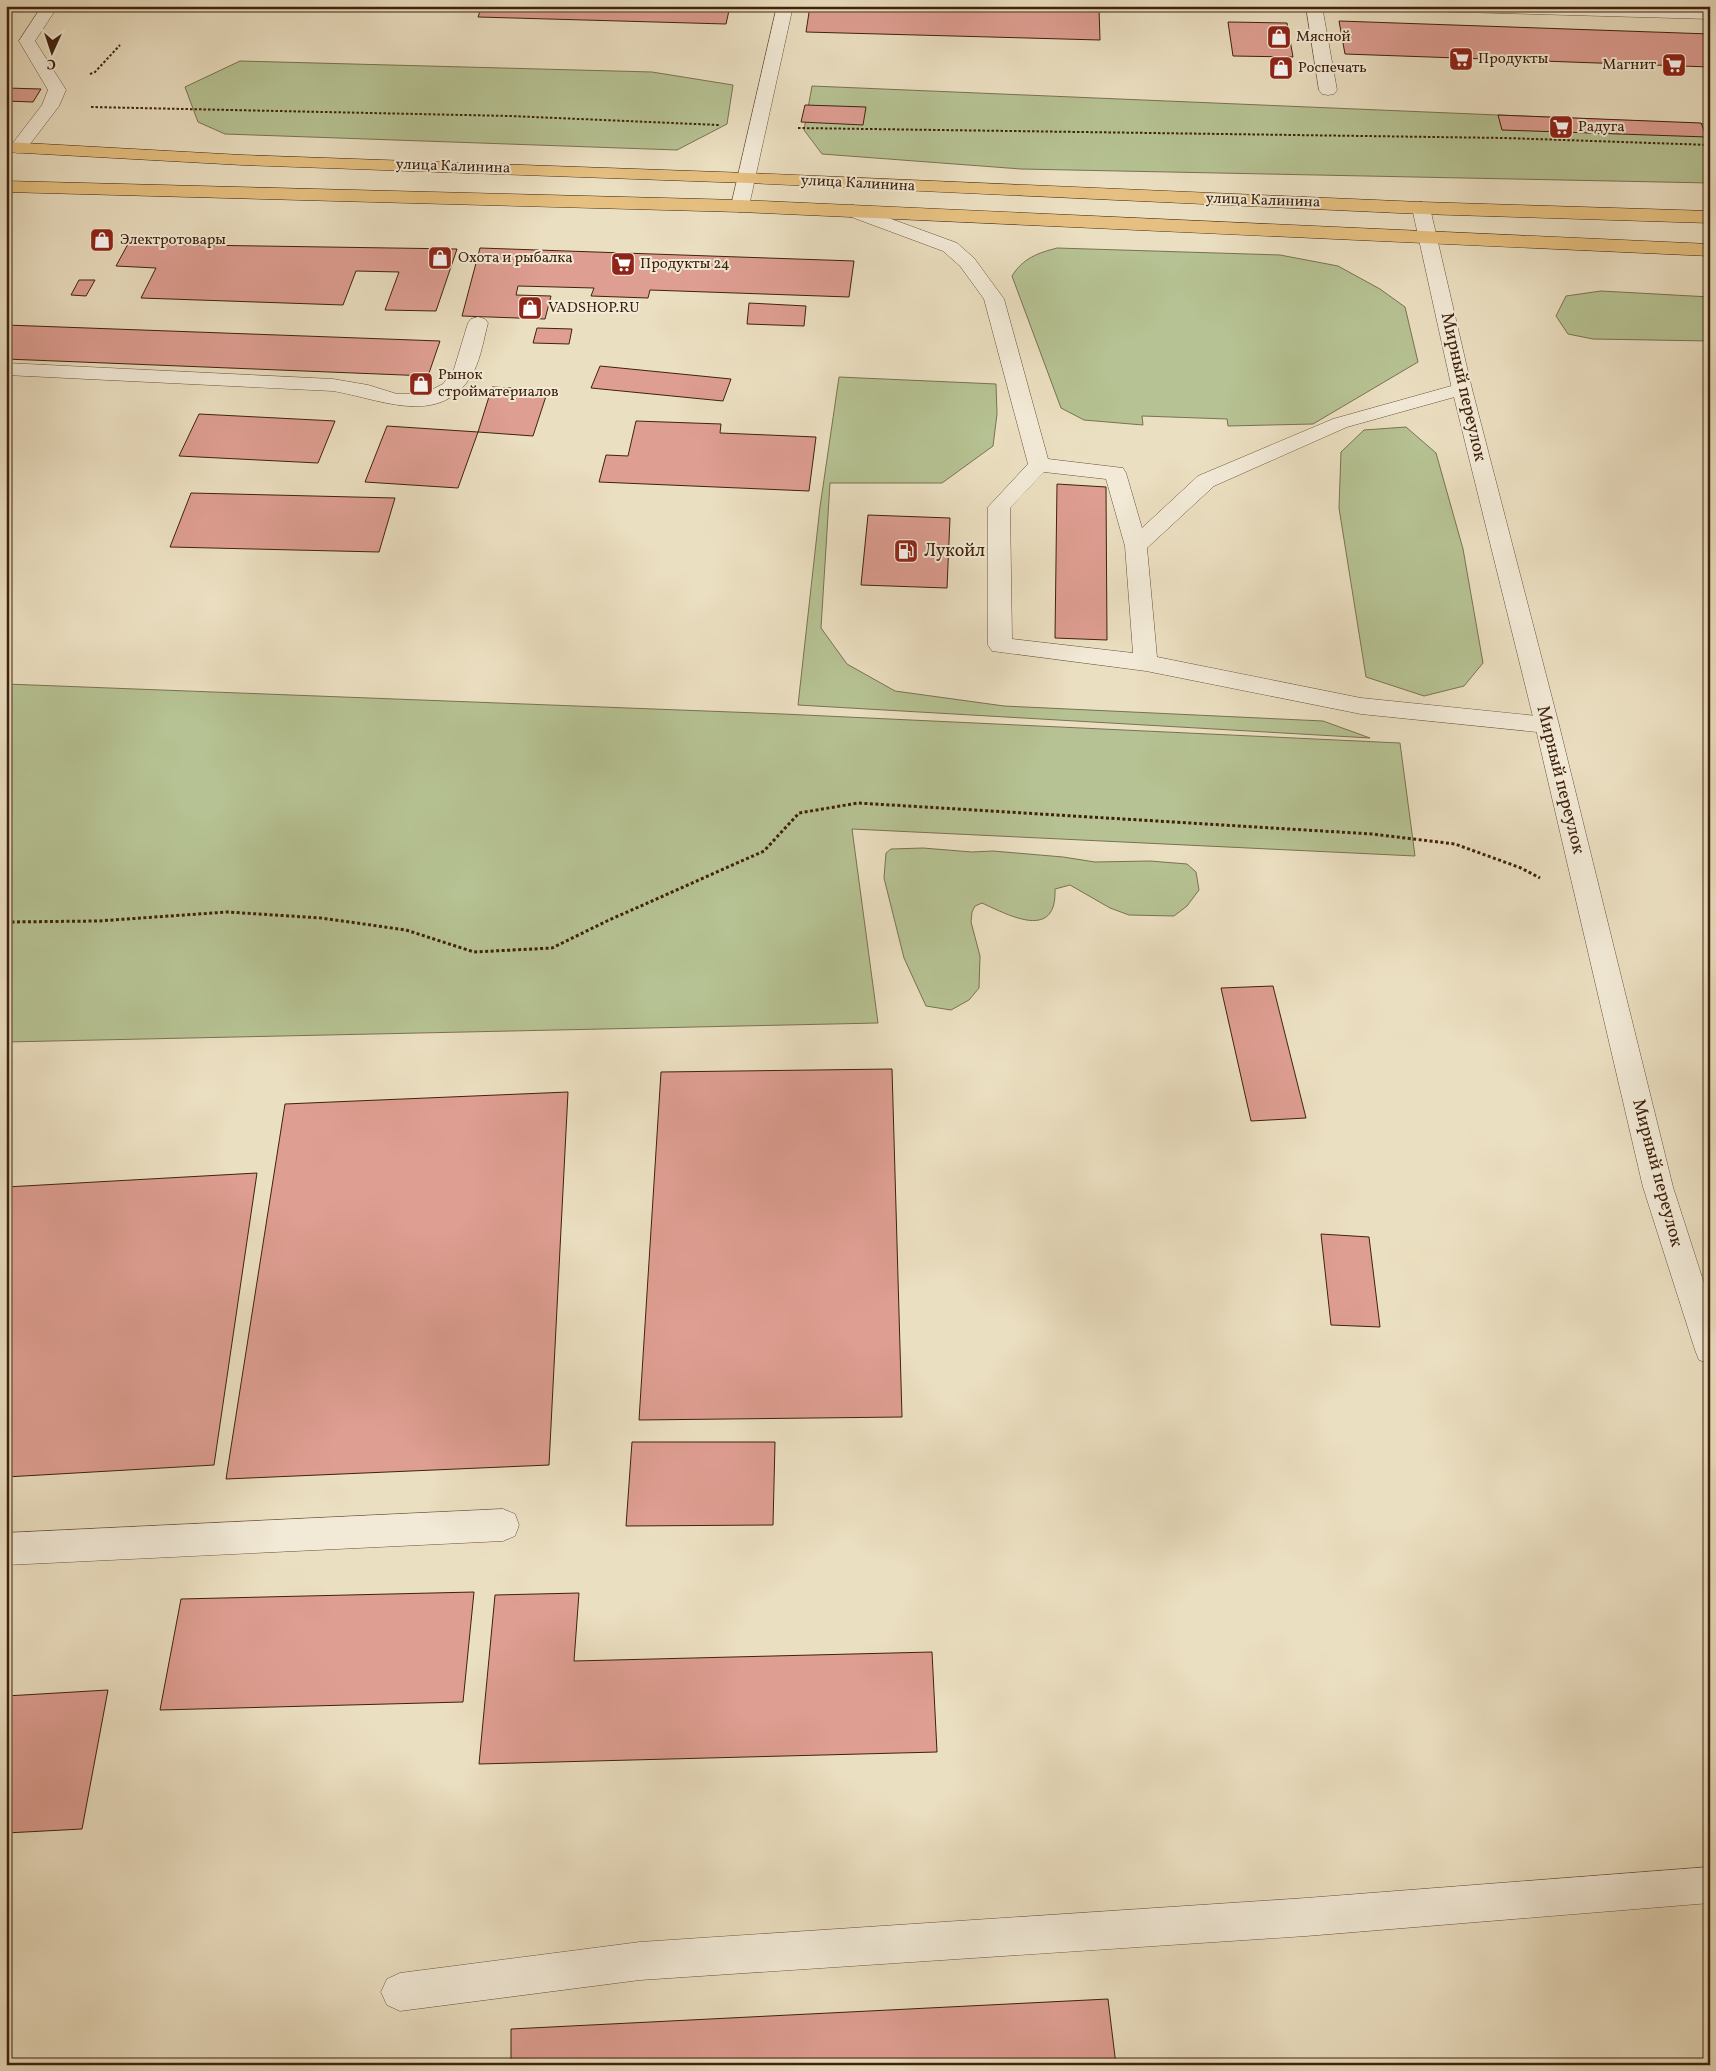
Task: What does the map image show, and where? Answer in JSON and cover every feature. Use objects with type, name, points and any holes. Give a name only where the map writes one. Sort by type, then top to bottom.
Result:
[{"type":"highway","name":"улица Калинина","points":[[12,147],[242,160],[748,178],[1421,208],[1710,217]]},
{"type":"highway","name":"улица Калинина","points":[[6,186],[740,206],[1429,239],[1710,250]]},
{"type":"street","points":[[12,147],[50,106],[57,90],[27,41],[50,6]]},
{"type":"street","points":[[740,206],[748,178],[785,6]]},
{"type":"street","points":[[1314,6],[1328,90]]},
{"type":"street","points":[[1426,6],[1710,14]]},
{"type":"street","name":"Мирный переулок","points":[[1421,208],[1462,389],[1547,725],[1658,1187],[1710,1350]]},
{"type":"street","points":[[853,211],[950,247],[967,262],[994,299],[1039,465]]},
{"type":"street","points":[[6,369],[333,385],[395,400],[427,400],[450,388],[464,370],[478,324]]},
{"type":"street","points":[[1136,546],[1206,481],[1340,423],[1462,389]]},
{"type":"street","points":[[1039,465],[1115,473],[1136,546],[1146,662]]},
{"type":"street","points":[[1039,465],[999,507],[1000,645],[1146,662],[1361,706],[1547,725]]},
{"type":"street","points":[[6,1549],[503,1525]]},
{"type":"street","points":[[400,1992],[640,1961],[1306,1917],[1710,1885]]},
{"type":"path","points":[[50,106],[510,116],[825,130],[970,129],[1505,138],[1710,145]]},
{"type":"path","points":[[6,922],[98,920],[226,912],[321,918],[406,930],[474,952],[552,948],[607,921],[764,851],[799,813],[858,802],[1372,834],[1454,844],[1522,868],[1590,906]]},
{"type":"green space","points":[[240,61],[652,72],[733,85],[727,124],[677,150],[225,134],[198,122],[185,87]]},
{"type":"green space","points":[[812,86],[1710,124],[1710,183],[1021,169],[822,154],[804,130]]},
{"type":"green space","points":[[1057,248],[1280,255],[1338,266],[1380,289],[1405,307],[1418,362],[1313,424],[1228,426],[1227,419],[1142,416],[1143,425],[1084,420],[1061,408],[1012,276],[1021,265],[1032,257]]},
{"type":"green space","points":[[1601,291],[1710,297],[1710,341],[1593,339],[1568,334],[1556,316],[1566,296]]},
{"type":"green space","points":[[839,377],[996,384],[997,414],[993,446],[942,483],[830,483],[821,628],[847,664],[895,691],[1004,706],[1323,721],[1370,738],[798,705],[820,507]]},
{"type":"green space","points":[[1406,427],[1436,453],[1463,549],[1483,663],[1464,686],[1424,696],[1366,677],[1339,508],[1341,452],[1364,430]]},
{"type":"green space","points":[[6,684],[783,714],[1400,743],[1415,856],[852,829],[878,1023],[6,1042]]},
{"type":"green space","points":[[923,848],[972,852],[993,851],[1063,857],[1095,862],[1150,861],[1187,864],[1196,872],[1199,890],[1187,906],[1174,916],[1129,915],[1110,908],[1070,885],[1055,889],[1054,905],[1048,915],[1040,920],[1018,918],[982,903],[975,906],[971,922],[980,956],[979,988],[969,1000],[951,1010],[926,1006],[904,958],[884,878],[886,853],[891,849]]},
{"type":"building","points":[[201,6],[344,6],[342,10]]},
{"type":"building","points":[[482,6],[730,6],[726,24],[478,17]]},
{"type":"building","points":[[810,6],[1099,8],[1100,40],[806,32]]},
{"type":"building","points":[[1339,21],[1710,34],[1710,67],[1345,54]]},
{"type":"building","points":[[1228,22],[1287,23],[1293,57],[1233,56]]},
{"type":"building","points":[[6,88],[41,89],[33,102],[6,101]]},
{"type":"building","points":[[805,105],[866,107],[863,125],[801,122]]},
{"type":"building","points":[[1498,115],[1701,123],[1707,137],[1502,130]]},
{"type":"building","points":[[128,244],[457,249],[436,311],[385,310],[399,272],[356,271],[343,305],[141,298],[156,268],[116,266]]},
{"type":"building","points":[[480,248],[854,261],[849,297],[650,290],[648,298],[591,296],[594,288],[518,286],[516,295],[551,296],[545,319],[462,316]]},
{"type":"building","points":[[79,280],[95,280],[86,296],[71,295]]},
{"type":"building","points":[[749,303],[806,306],[804,326],[747,324]]},
{"type":"building","points":[[6,325],[440,341],[428,376],[6,359]]},
{"type":"building","points":[[537,328],[572,329],[569,344],[533,343]]},
{"type":"building","points":[[600,366],[731,379],[723,401],[591,388]]},
{"type":"building","points":[[492,387],[548,390],[533,436],[478,432]]},
{"type":"building","points":[[199,414],[335,421],[318,463],[179,456]]},
{"type":"building","points":[[636,421],[721,424],[720,433],[816,437],[809,491],[599,482],[606,455],[628,456]]},
{"type":"building","points":[[387,426],[478,432],[458,488],[365,482]]},
{"type":"building","points":[[1057,484],[1106,487],[1107,640],[1055,638]]},
{"type":"building","points":[[191,493],[395,498],[379,552],[170,547]]},
{"type":"building","name":"Лукойл","points":[[868,515],[950,518],[947,588],[861,585]]},
{"type":"building","points":[[1273,986],[1306,1118],[1251,1121],[1221,988]]},
{"type":"building","points":[[892,1069],[902,1417],[639,1420],[661,1072]]},
{"type":"building","points":[[568,1092],[549,1465],[226,1479],[285,1104]]},
{"type":"building","points":[[257,1173],[214,1465],[6,1477],[6,1187]]},
{"type":"building","points":[[1321,1234],[1369,1237],[1380,1327],[1331,1325]]},
{"type":"building","points":[[632,1442],[775,1442],[773,1525],[626,1526]]},
{"type":"building","points":[[474,1592],[463,1702],[160,1710],[181,1599]]},
{"type":"building","points":[[579,1593],[574,1661],[932,1652],[937,1752],[479,1764],[495,1595]]},
{"type":"building","points":[[108,1690],[82,1829],[6,1833],[6,1696]]},
{"type":"building","points":[[1108,1999],[1116,2065],[511,2065],[511,2029]]},
{"type":"place","name":"Мясной","points":[[1279,37]]},
{"type":"place","name":"Продукты","points":[[1461,59]]},
{"type":"place","name":"Магнит","points":[[1674,65]]},
{"type":"place","name":"Роспечать","points":[[1281,68]]},
{"type":"place","name":"Радуга","points":[[1561,127]]},
{"type":"place","name":"Электротовары","points":[[102,240]]},
{"type":"place","name":"Охота и рыбалка","points":[[440,258]]},
{"type":"place","name":"Продукты 24","points":[[623,264]]},
{"type":"place","name":"VADSHOP.RU","points":[[530,308]]},
{"type":"place","name":"Рынок стройматериалов","points":[[421,384]]},
{"type":"place","name":"Лукойл","points":[[906,551]]}]
